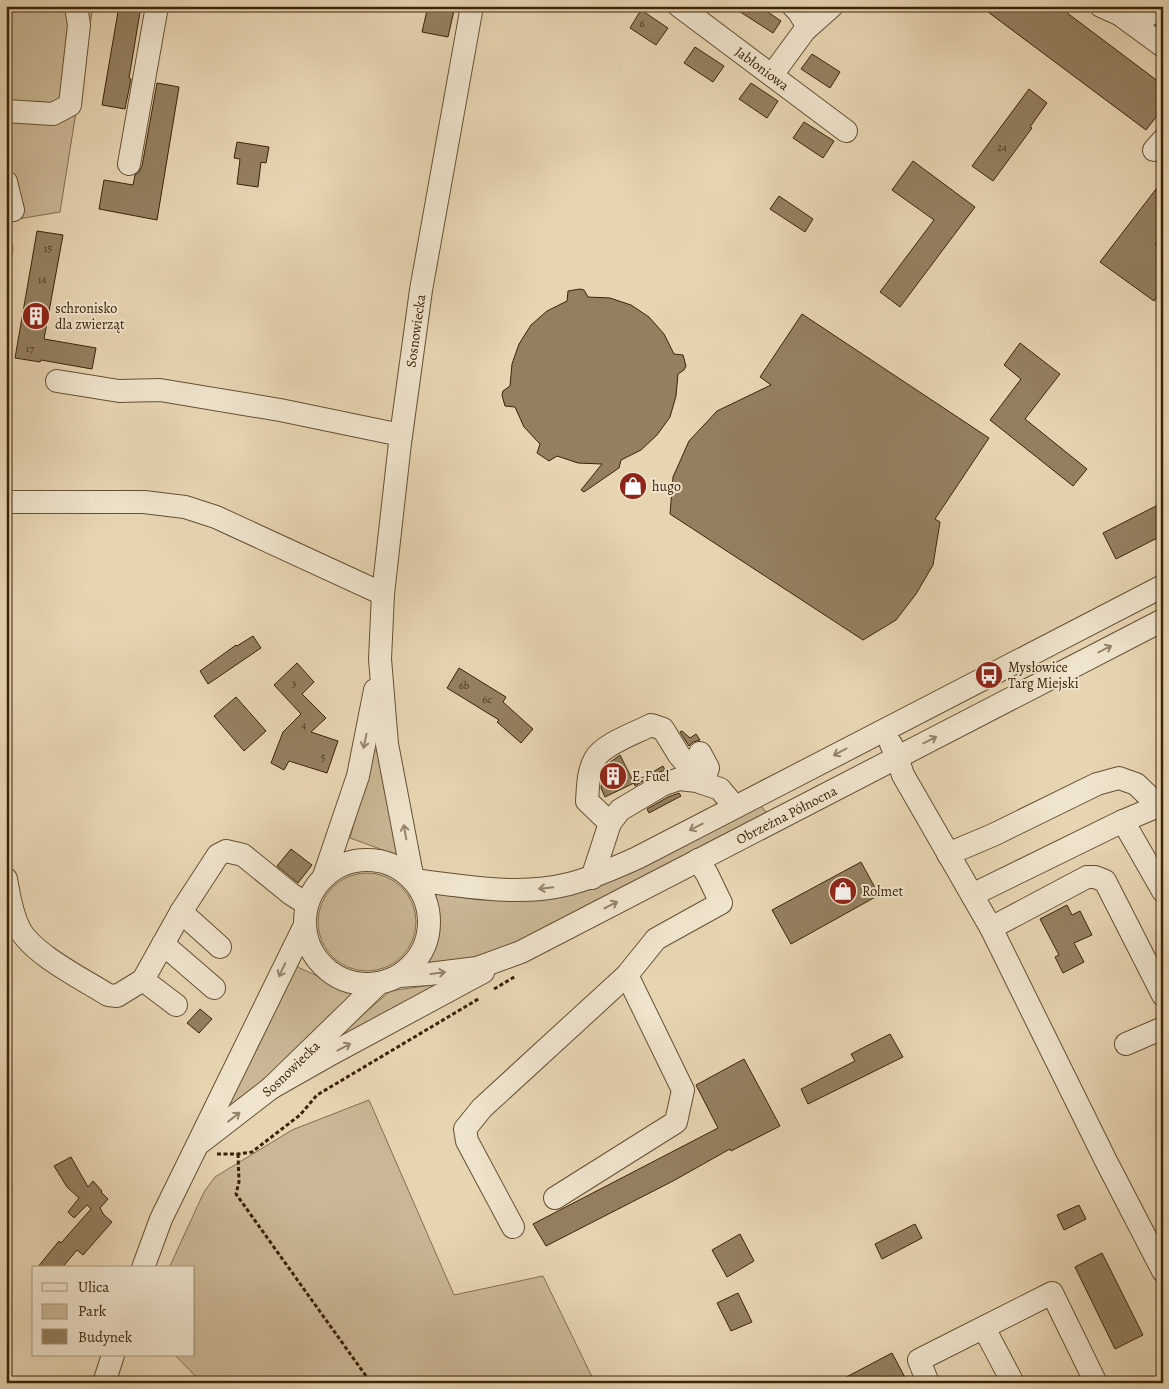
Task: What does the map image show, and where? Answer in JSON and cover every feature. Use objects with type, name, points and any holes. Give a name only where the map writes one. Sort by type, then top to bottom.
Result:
[{"type":"street","points":[[6,111],[53,114],[70,105],[79,25],[76,6]]},
{"type":"street","points":[[129,164],[157,6]]},
{"type":"street","name":"Sosnowiecka","points":[[414,880],[387,744],[380,659],[383,594],[401,435],[421,290],[472,6]]},
{"type":"street","name":"Jabłoniowa","points":[[679,6],[846,131]]},
{"type":"street","points":[[793,6],[808,27]]},
{"type":"street","points":[[772,75],[808,27],[832,6]]},
{"type":"street","points":[[1111,11],[1140,20],[1160,6]]},
{"type":"street","points":[[1111,11],[1163,46]]},
{"type":"street","points":[[6,182],[13,210]]},
{"type":"street","points":[[57,381],[119,391],[160,390],[280,410],[401,435]]},
{"type":"street","points":[[6,502],[144,502],[185,507],[216,516],[383,594]]},
{"type":"street","points":[[414,880],[486,889],[519,890],[560,886],[592,878],[637,858],[735,808],[1163,586]]},
{"type":"street","name":"Obrzeżna Północna","points":[[389,980],[522,962],[698,860],[1163,620]]},
{"type":"street","name":"Sosnowiecka","points":[[324,876],[358,776],[380,659]]},
{"type":"street","points":[[610,823],[587,801],[589,779],[595,758],[608,746],[651,725],[670,732],[679,755],[704,783]]},
{"type":"street","points":[[883,730],[897,757],[903,775],[991,928],[1101,1152],[1163,1271]]},
{"type":"street","points":[[700,753],[708,768],[704,783]]},
{"type":"street","points":[[948,854],[993,835],[1097,784],[1119,778],[1136,784],[1161,805],[1123,821],[972,895]]},
{"type":"street","points":[[592,878],[610,823],[620,810],[662,785],[678,779],[704,783],[720,789],[735,808]]},
{"type":"street","points":[[1123,821],[1163,891]]},
{"type":"street","points":[[6,879],[11,907],[19,928],[37,949],[108,995],[117,996],[143,980],[182,912],[218,855],[226,851],[243,855],[306,904]]},
{"type":"street","name":"Sosnowiecka","points":[[144,1266],[161,1219],[206,1150],[389,980],[419,956],[428,938],[430,917],[425,897],[414,880],[401,869],[386,862],[370,859],[353,861],[338,866],[324,876],[313,889],[306,904],[304,927],[308,944],[317,959],[329,972],[344,980],[362,984],[389,980]]},
{"type":"street","points":[[514,1227],[466,1141],[465,1129],[482,1108],[627,976],[656,939],[721,903],[698,860]]},
{"type":"street","points":[[991,928],[1087,877],[1095,877],[1104,881],[1163,995]]},
{"type":"street","points":[[182,912],[220,947]]},
{"type":"street","name":"Sosnowiecka","points":[[206,1150],[219,1103],[304,927]]},
{"type":"street","points":[[163,944],[214,988]]},
{"type":"street","points":[[271,1088],[331,1054],[522,962]]},
{"type":"street","points":[[555,1198],[676,1122],[683,1090],[627,976]]},
{"type":"street","points":[[143,980],[176,1005]]},
{"type":"street","points":[[1126,1044],[1163,1028]]},
{"type":"street","points":[[928,1383],[919,1360],[1052,1293],[1096,1383]]},
{"type":"street","points":[[984,1328],[1013,1383]]},
{"type":"street","points":[[104,1383],[113,1356]]},
{"type":"path","points":[[491,991],[522,962]]},
{"type":"path","points":[[206,1150],[238,1154],[252,1152],[300,1115],[317,1095],[482,996]]},
{"type":"path","points":[[238,1154],[239,1182],[236,1194],[371,1383]]},
{"type":"green space","points":[[6,6],[93,6],[60,212],[6,221]]},
{"type":"green space","points":[[6,223],[13,248],[6,301]]},
{"type":"green space","points":[[374,750],[378,752],[402,857],[350,838]]},
{"type":"green space","points":[[760,805],[768,814],[501,950],[463,961],[426,964],[438,931],[436,894],[480,900],[525,900]]},
{"type":"green space","points":[[367,873],[386,877],[402,887],[412,903],[416,922],[412,941],[402,957],[386,967],[367,971],[348,967],[332,957],[322,941],[318,922],[322,903],[332,887],[348,877]]},
{"type":"green space","points":[[291,964],[359,995],[227,1114],[223,1112]]},
{"type":"green space","points":[[444,983],[347,1038],[342,1033],[390,991]]},
{"type":"green space","points":[[369,1100],[454,1295],[543,1276],[595,1383],[202,1383],[176,1356],[195,1356],[195,1266],[170,1266],[204,1192],[215,1177],[292,1130]]},
{"type":"building","points":[[119,6],[141,6],[125,109],[102,105]]},
{"type":"building","points":[[428,6],[455,6],[448,37],[422,32]]},
{"type":"building","points":[[731,6],[759,6],[781,21],[773,33]]},
{"type":"building","points":[[980,6],[1058,6],[1163,85],[1163,108],[1146,130]]},
{"type":"building","points":[[641,10],[668,28],[656,45],[630,28]]},
{"type":"building","points":[[695,47],[724,66],[713,82],[684,63]]},
{"type":"building","points":[[812,54],[840,72],[830,88],[801,69]]},
{"type":"building","points":[[157,83],[179,87],[157,220],[99,209],[104,180],[133,185],[135,175],[142,166]]},
{"type":"building","points":[[751,83],[778,101],[767,118],[739,99]]},
{"type":"building","points":[[1029,89],[1047,103],[1030,127],[1032,128],[993,181],[972,166]]},
{"type":"building","points":[[804,122],[834,141],[823,158],[793,138]]},
{"type":"building","points":[[237,142],[269,147],[266,163],[261,162],[258,187],[237,184],[240,159],[234,158]]},
{"type":"building","points":[[913,161],[975,207],[900,307],[880,292],[934,220],[892,190]]},
{"type":"building","points":[[1163,180],[1163,232],[1155,244],[1163,249],[1163,289],[1154,301],[1100,262]]},
{"type":"building","points":[[779,196],[813,219],[805,232],[770,209]]},
{"type":"building","points":[[37,231],[63,235],[44,339],[96,348],[92,369],[41,360],[40,362],[15,358]]},
{"type":"building","points":[[584,290],[588,297],[610,298],[631,305],[649,317],[664,334],[674,354],[683,355],[686,366],[678,374],[676,396],[670,417],[657,435],[641,450],[621,460],[619,468],[584,492],[581,490],[602,464],[578,463],[557,456],[549,461],[537,453],[540,444],[524,427],[515,407],[505,406],[502,395],[503,391],[510,386],[512,364],[519,344],[531,325],[547,311],[567,301],[568,291]]},
{"type":"building","points":[[802,314],[989,438],[935,519],[940,522],[933,565],[916,594],[896,620],[863,640],[670,514],[673,477],[689,441],[717,411],[771,385],[760,377]]},
{"type":"building","points":[[1020,343],[1060,374],[1025,419],[1087,469],[1073,486],[990,420],[1021,379],[1004,365]]},
{"type":"building","points":[[1158,505],[1163,514],[1163,535],[1116,559],[1103,533]]},
{"type":"building","points":[[253,636],[261,648],[208,684],[200,671],[236,645]]},
{"type":"building","points":[[297,663],[314,682],[302,694],[326,718],[311,732],[338,741],[327,773],[289,761],[284,770],[271,763],[283,732],[301,714],[274,685]]},
{"type":"building","points":[[459,668],[506,697],[503,702],[533,729],[521,743],[497,722],[499,720],[447,688]]},
{"type":"building","points":[[236,697],[266,731],[244,751],[214,716]]},
{"type":"building","points":[[682,731],[690,738],[696,734],[700,740],[693,742],[689,746],[680,732]]},
{"type":"building","name":"E-Fuel","points":[[620,755],[634,783],[605,797],[601,788],[604,772],[609,763]]},
{"type":"building","points":[[663,766],[665,770],[635,786],[634,783]]},
{"type":"building","points":[[679,793],[681,796],[649,813],[647,809]]},
{"type":"building","points":[[291,849],[312,865],[298,883],[277,866]]},
{"type":"building","points":[[861,862],[879,895],[791,944],[772,910]]},
{"type":"building","points":[[1067,905],[1072,915],[1080,911],[1092,935],[1074,943],[1084,962],[1063,973],[1055,957],[1059,955],[1040,919]]},
{"type":"building","points":[[200,1009],[212,1019],[199,1033],[187,1023]]},
{"type":"building","points":[[890,1034],[903,1057],[808,1104],[801,1089],[855,1061],[851,1054]]},
{"type":"building","points":[[744,1059],[780,1126],[731,1151],[730,1149],[673,1181],[546,1246],[533,1224],[718,1128],[696,1085]]},
{"type":"building","points":[[71,1157],[88,1187],[93,1181],[108,1199],[100,1208],[104,1215],[112,1222],[83,1255],[77,1250],[64,1266],[39,1266],[59,1241],[61,1243],[91,1209],[87,1205],[74,1218],[68,1212],[79,1198],[67,1187],[54,1166]]},
{"type":"building","points":[[1079,1205],[1086,1219],[1064,1230],[1057,1215]]},
{"type":"building","points":[[915,1224],[922,1238],[882,1259],[875,1244]]},
{"type":"building","points":[[740,1234],[754,1261],[727,1277],[712,1250]]},
{"type":"building","points":[[1102,1253],[1143,1335],[1115,1349],[1075,1267]]},
{"type":"building","points":[[738,1293],[752,1322],[731,1331],[717,1303]]},
{"type":"building","points":[[892,1353],[908,1383],[835,1383]]},
{"type":"place","name":"schronisko dla zwierząt","points":[[36,316]]},
{"type":"place","name":"hugo","points":[[633,486]]},
{"type":"place","name":"Mysłowice Targ Miejski","points":[[989,675]]},
{"type":"place","name":"E-Fuel","points":[[613,776]]},
{"type":"place","name":"Rolmet","points":[[843,891]]}]
